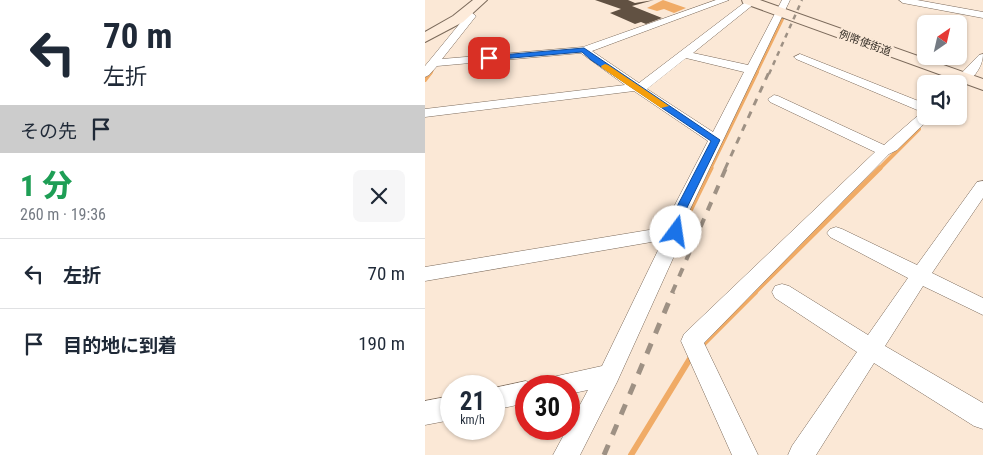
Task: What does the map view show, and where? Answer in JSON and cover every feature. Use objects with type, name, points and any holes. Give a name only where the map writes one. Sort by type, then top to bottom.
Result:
[{"type":"main road","points":[[425,38],[467,12],[481,0]]},
{"type":"main road","name":"例幣使街道","points":[[749,1],[783,6],[946,75]]},
{"type":"main road","name":"例幣使街道","points":[[967,82],[983,85]]},
{"type":"street","points":[[433,63],[584,50],[692,8],[725,0]]},
{"type":"street","points":[[903,0],[983,15]]},
{"type":"street","points":[[425,113],[638,88],[684,54],[749,1]]},
{"type":"street","points":[[566,455],[609,375],[716,140],[783,6]]},
{"type":"street","points":[[425,73],[471,16],[467,12]]},
{"type":"street","points":[[584,50],[716,140]]},
{"type":"street","points":[[684,54],[751,70]]},
{"type":"street","points":[[966,75],[983,56]]},
{"type":"street","points":[[800,57],[917,105]]},
{"type":"street","points":[[774,100],[884,151]]},
{"type":"street","points":[[745,455],[692,341],[884,151],[892,147],[917,123]]},
{"type":"street","points":[[801,455],[920,275],[983,186]]},
{"type":"street","points":[[425,262],[675,227]]},
{"type":"street","points":[[425,274],[675,227]]},
{"type":"street","points":[[836,233],[983,306]]},
{"type":"street","points":[[782,292],[983,417]]},
{"type":"street","points":[[580,381],[609,375]]},
{"type":"street","points":[[425,413],[440,410]]},
{"type":"shaded area","points":[[663,0],[686,8],[674,13],[664,9],[657,11],[647,8]]},
{"type":"building","points":[[595,0],[628,0],[635,3],[654,0],[632,6],[662,18],[646,24],[641,22],[635,24],[610,13],[621,9]]},
{"type":"waterway","points":[[756,74],[783,18]]},
{"type":"waterway","points":[[425,80],[431,72]]},
{"type":"waterway","points":[[710,169],[757,72]]},
{"type":"waterway","points":[[880,168],[919,129]]},
{"type":"waterway","points":[[680,227],[682,227],[711,168]]},
{"type":"waterway","points":[[754,293],[880,168]]},
{"type":"waterway","points":[[701,346],[754,293]]},
{"type":"waterway","points":[[631,455],[691,357]]},
{"type":"railway","points":[[769,74],[802,0]]},
{"type":"railway","points":[[725,169],[769,72]]},
{"type":"railway","points":[[672,293],[726,168]]},
{"type":"railway","points":[[604,455],[673,292]]},
{"type":"slow traffic","points":[[605,66],[664,106]]},
{"type":"route","points":[[489,58],[584,50],[593,58],[716,140],[675,222],[676,232]]}]
